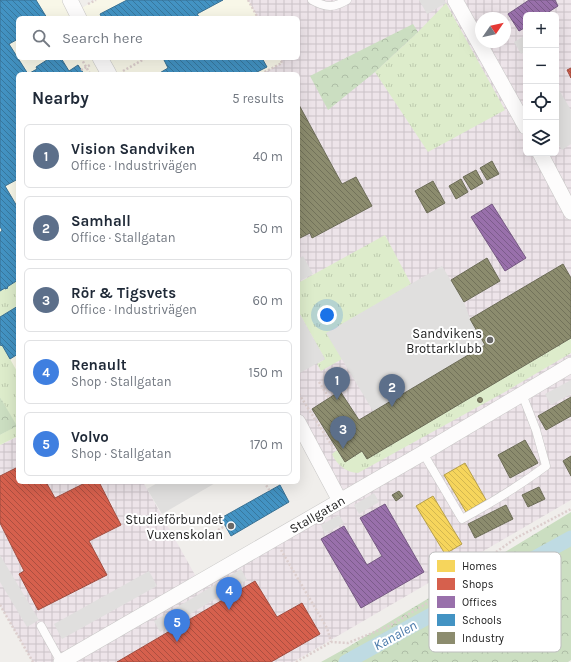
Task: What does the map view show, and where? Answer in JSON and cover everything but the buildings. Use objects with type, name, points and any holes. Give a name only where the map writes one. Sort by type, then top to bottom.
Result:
[{"type":"street","points":[[70,0],[78,16]]},
{"type":"street","points":[[455,0],[523,122]]},
{"type":"street","points":[[101,60],[108,72]]},
{"type":"street","points":[[542,156],[571,212]]},
{"type":"street","name":"Stallgatan","points":[[61,662],[340,502],[571,365]]},
{"type":"street","points":[[300,426],[340,502]]},
{"type":"lane","points":[[312,0],[329,7],[347,0]]},
{"type":"lane","points":[[423,453],[462,519],[494,501],[527,481],[546,466],[536,430],[522,394]]},
{"type":"lane","points":[[41,626],[61,662]]},
{"type":"path","points":[[248,0],[257,16]]},
{"type":"path","points":[[83,60],[89,72]]},
{"type":"path","points":[[121,72],[142,60]]},
{"type":"path","points":[[265,72],[282,63],[281,60]]},
{"type":"path","points":[[319,382],[329,398]]},
{"type":"path","points":[[300,396],[334,449]]},
{"type":"path","points":[[265,484],[270,491]]},
{"type":"path","points":[[496,552],[516,538],[571,509]]},
{"type":"path","points":[[218,530],[225,526]]},
{"type":"path","points":[[274,539],[327,628],[331,642]]},
{"type":"path","points":[[296,662],[331,642],[348,643],[389,626],[429,602]]},
{"type":"path","points":[[0,605],[33,662]]},
{"type":"shaded area","points":[[0,0],[70,0],[76,11],[96,0],[248,0],[257,16],[16,16],[16,60],[281,60],[282,63],[265,72],[16,72],[16,437],[0,445]]},
{"type":"shaded area","points":[[248,0],[571,0],[571,500],[482,552],[429,552],[429,583],[293,662],[33,662],[0,605],[0,445],[16,437],[16,484],[144,484],[199,582],[339,502],[300,426],[300,72],[265,72],[282,63],[281,60],[300,60],[300,16],[257,16]]},
{"type":"shaded area","points":[[419,0],[444,0],[446,3],[427,14]]},
{"type":"shaded area","points":[[523,37],[523,53],[521,54],[514,42]]},
{"type":"shaded area","points":[[559,90],[571,110],[571,144],[562,150],[559,146]]},
{"type":"shaded area","points":[[303,256],[313,274],[300,281],[300,258]]},
{"type":"shaded area","points":[[442,266],[464,302],[470,319],[485,345],[373,411],[326,333]]},
{"type":"shaded area","points":[[300,315],[325,359],[300,373]]},
{"type":"shaded area","points":[[571,380],[571,394],[551,405],[545,394]]},
{"type":"shaded area","points":[[156,484],[214,484],[162,514],[147,489]]},
{"type":"shaded area","points":[[374,493],[379,502],[359,514],[354,505]]},
{"type":"shaded area","points":[[339,515],[344,523],[325,534],[321,525]]},
{"type":"shaded area","points":[[0,555],[39,620],[27,627],[0,582]]},
{"type":"shaded area","points":[[241,569],[247,580],[160,632],[154,621]]},
{"type":"shaded area","points":[[149,571],[157,586],[62,639],[54,624]]},
{"type":"green space","points":[[446,3],[505,110],[428,152],[375,72],[416,34]]},
{"type":"green space","points":[[413,24],[418,32],[375,72],[328,110],[310,76]]},
{"type":"green space","points":[[385,235],[411,284],[327,333],[342,359],[321,371],[317,364],[325,359],[300,315],[300,282]]},
{"type":"green space","points":[[16,281],[16,307],[0,317],[0,291],[8,288],[7,287]]},
{"type":"green space","points":[[571,338],[571,353],[503,393],[358,473],[346,470],[339,464],[332,454],[337,450],[345,462],[362,451],[367,458]]},
{"type":"green space","points":[[0,344],[16,370],[16,426],[0,397]]},
{"type":"green space","points":[[0,397],[16,427],[0,435]]},
{"type":"green space","points":[[16,426],[16,437],[0,445],[0,435]]},
{"type":"green space","points":[[571,512],[571,660],[568,662],[321,662],[429,598],[429,652],[561,652],[561,552],[505,552]]},
{"type":"waterway","name":"Kanalen","points":[[546,552],[571,538]]},
{"type":"waterway","name":"Kanalen","points":[[346,662],[429,616]]},
{"type":"place","name":"Sandvikens Brottarklubb","points":[[490,340]]},
{"type":"place","name":"Vision Sandviken","points":[[337,400]]},
{"type":"place","name":"Samhall","points":[[392,407]]},
{"type":"place","name":"Rör & Tigsvets","points":[[343,449]]},
{"type":"place","name":"Studieförbundet Vuxenskolan","points":[[231,526]]},
{"type":"place","name":"Renault","points":[[229,610]]},
{"type":"place","name":"Volvo","points":[[177,642]]}]
